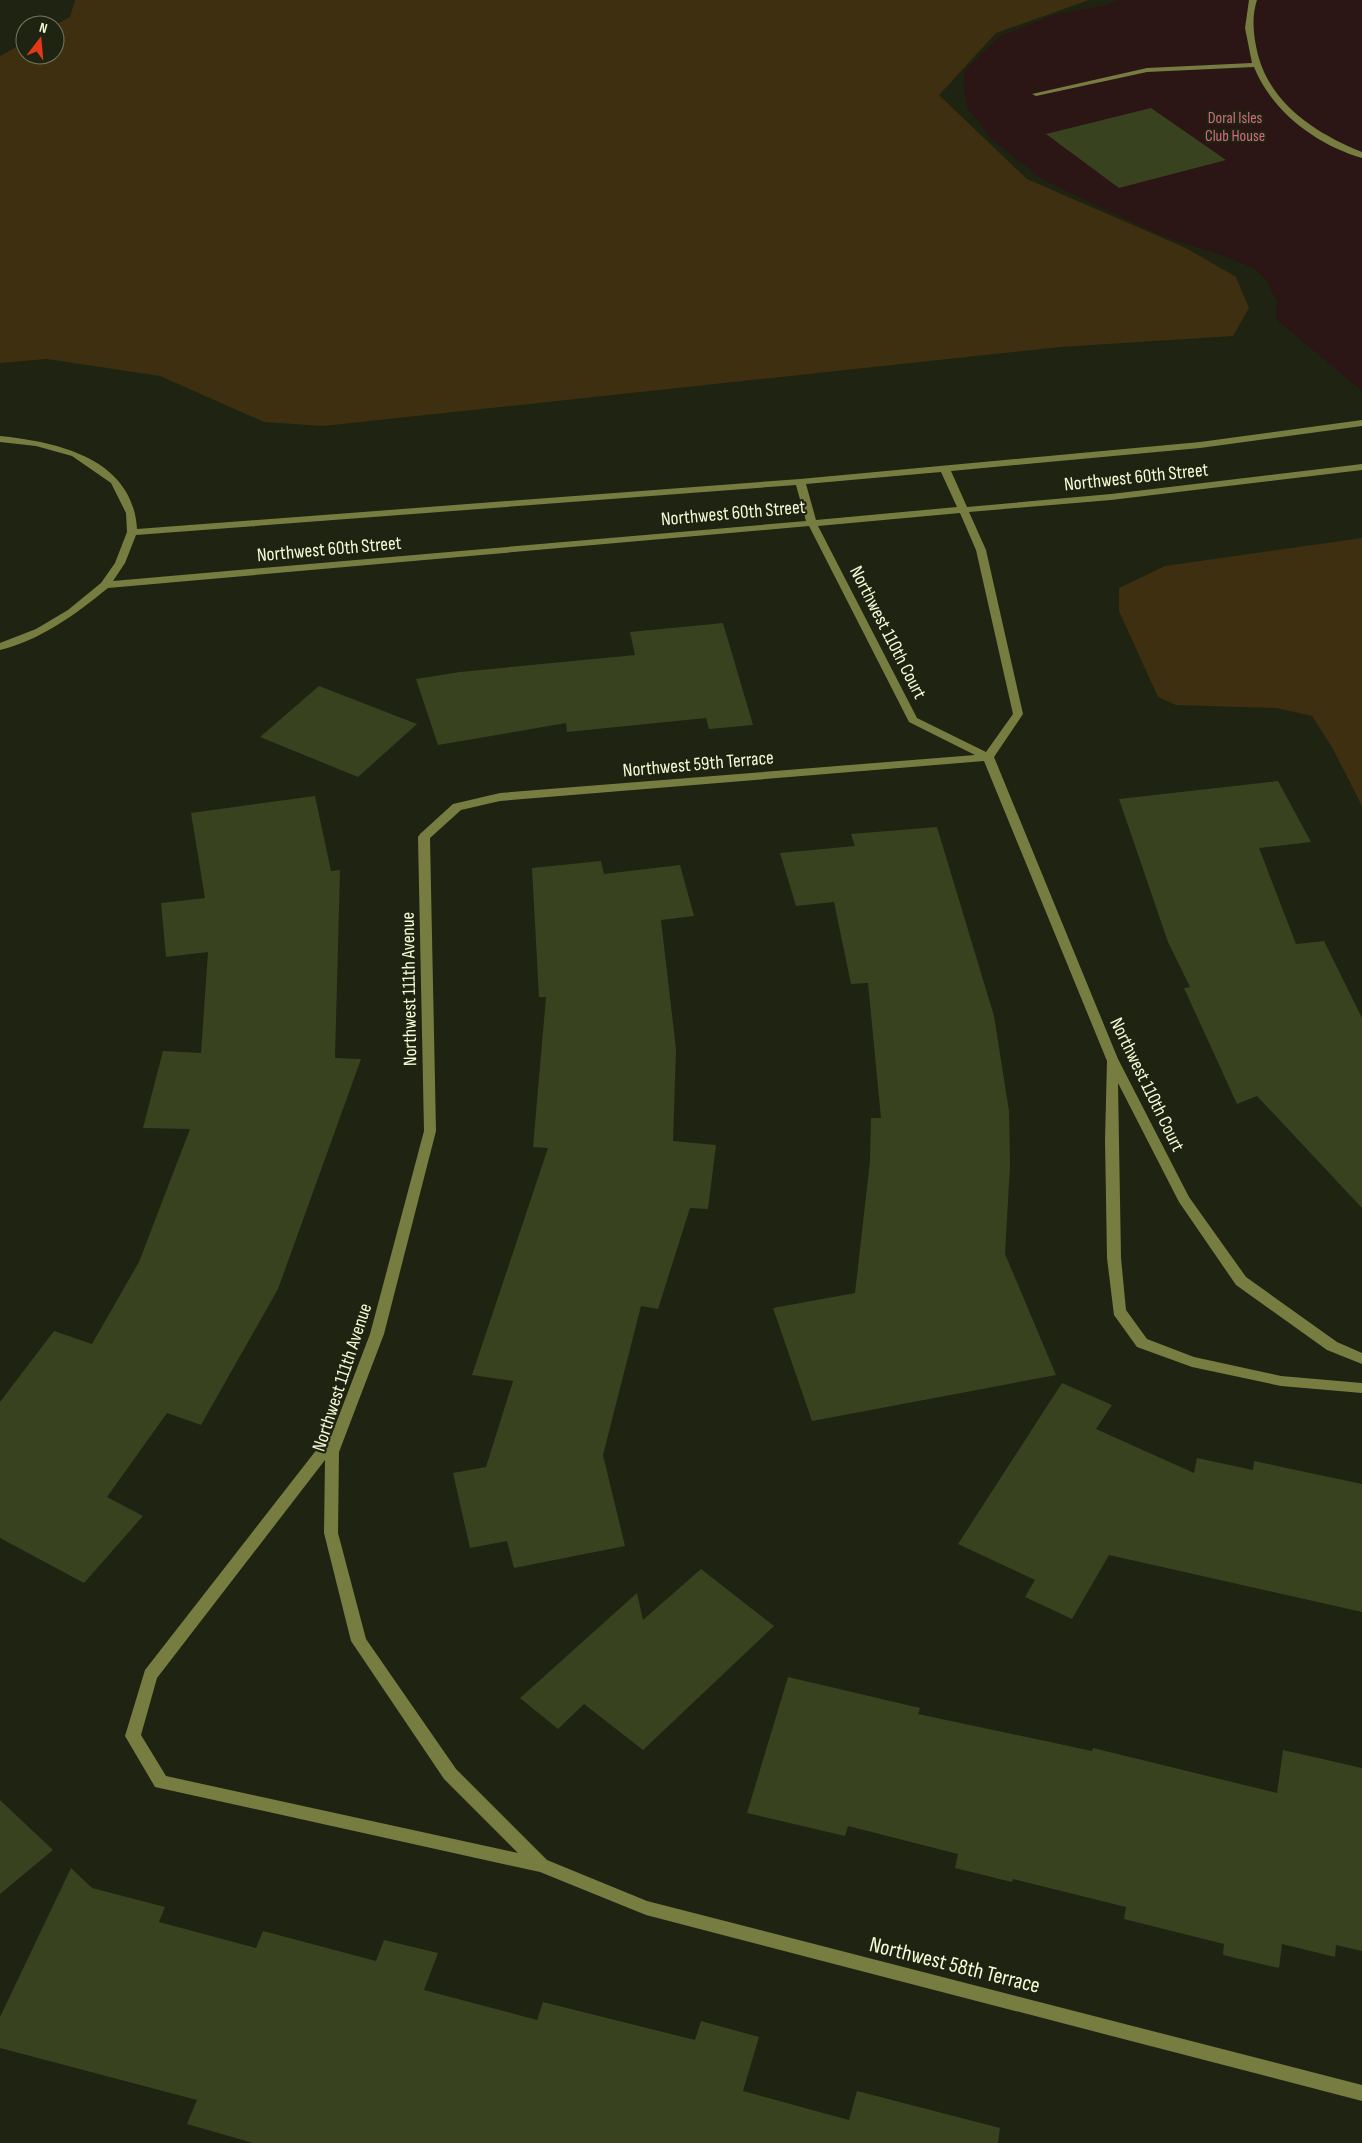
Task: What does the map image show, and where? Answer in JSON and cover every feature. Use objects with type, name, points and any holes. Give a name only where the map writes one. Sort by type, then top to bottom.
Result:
[{"type":"street","points":[[1253,0],[1249,18],[1251,48],[1255,65],[1270,93],[1294,118],[1331,142],[1362,155]]},
{"type":"street","points":[[1036,94],[1147,70],[1255,65]]},
{"type":"street","name":"Northwest 60th Street","points":[[132,532],[800,482],[1200,445],[1362,423]]},
{"type":"street","points":[[0,439],[37,443],[76,454],[114,481],[130,513],[132,532],[120,563],[105,585],[72,612],[40,631],[0,647]]},
{"type":"street","name":"Northwest 60th Street","points":[[105,585],[1111,497],[1362,467]]},
{"type":"street","points":[[945,469],[965,509],[981,550],[1018,714],[988,757]]},
{"type":"street","name":"Northwest 110th Court","points":[[800,482],[812,523],[913,720],[988,757],[1112,1059],[1184,1199],[1241,1281],[1332,1346],[1362,1359]]},
{"type":"street","name":"Northwest 59th Terrace","points":[[424,837],[457,807],[500,797],[988,757]]},
{"type":"street","name":"Northwest 111th Avenue","points":[[424,837],[430,1131],[377,1334],[332,1452],[331,1533],[359,1640],[450,1774],[541,1865]]},
{"type":"street","points":[[1112,1059],[1111,1140],[1114,1258],[1119,1310],[1142,1343],[1192,1362],[1281,1381],[1362,1388]]},
{"type":"street","points":[[341,1428],[150,1675],[133,1736],[161,1782],[541,1865]]},
{"type":"street","name":"Northwest 58th Terrace","points":[[541,1865],[646,1908],[1362,2092]]},
{"type":"green space","name":"Doral Isles Club House","points":[[1119,0],[1362,0],[1362,391],[1276,319],[1277,301],[1266,280],[1255,269],[1230,258],[1163,236],[1043,180],[992,139],[968,109],[963,87],[965,70],[999,37],[1054,15],[1107,5]]},
{"type":"shaded area","points":[[75,0],[1089,0],[996,33],[939,95],[1027,179],[1186,248],[1236,277],[1249,308],[1233,336],[1060,347],[323,426],[264,422],[160,376],[47,359],[0,363],[0,56],[15,48],[15,65],[65,65],[65,20],[70,17]]},
{"type":"shaded area","points":[[1362,538],[1362,806],[1333,749],[1312,716],[1276,708],[1176,705],[1158,697],[1119,611],[1119,588],[1165,566]]},
{"type":"building","points":[[1151,108],[1226,160],[1119,188],[1046,134]]},
{"type":"building","points":[[723,623],[753,725],[709,729],[706,718],[567,732],[566,723],[438,745],[416,679],[460,672],[635,655],[630,632]]},
{"type":"building","points":[[319,686],[417,724],[358,777],[260,737]]},
{"type":"building","points":[[1278,781],[1311,842],[1259,848],[1296,944],[1324,941],[1362,1018],[1362,1208],[1257,1096],[1237,1104],[1184,988],[1190,987],[1168,942],[1119,799]]},
{"type":"building","points":[[315,796],[331,871],[340,870],[335,1058],[361,1059],[278,1289],[201,1425],[167,1413],[107,1497],[143,1516],[84,1583],[0,1538],[0,1402],[54,1331],[92,1344],[139,1262],[190,1129],[143,1128],[163,1051],[201,1053],[208,952],[166,957],[161,903],[205,898],[191,813]]},
{"type":"building","points":[[937,827],[994,1016],[1009,1111],[1010,1166],[1005,1254],[1056,1375],[812,1421],[773,1308],[855,1293],[870,1161],[871,1118],[881,1118],[868,983],[851,984],[834,902],[796,906],[780,853],[855,846],[851,834]]},
{"type":"building","points":[[601,861],[604,874],[680,865],[694,916],[661,920],[676,1049],[673,1141],[716,1145],[708,1209],[690,1208],[658,1309],[641,1306],[603,1455],[625,1546],[514,1568],[507,1541],[470,1548],[453,1473],[486,1467],[513,1381],[472,1375],[548,1148],[533,1147],[546,997],[539,997],[532,868]]},
{"type":"building","points":[[1062,1383],[1112,1405],[1096,1429],[1194,1473],[1197,1458],[1253,1470],[1254,1461],[1362,1484],[1362,1612],[1109,1555],[1072,1619],[1025,1597],[1035,1580],[958,1544]]},
{"type":"building","points":[[701,1569],[774,1626],[643,1750],[584,1704],[558,1729],[520,1698],[637,1593],[643,1620]]},
{"type":"building","points":[[788,1677],[920,1708],[918,1714],[1092,1751],[1093,1748],[1277,1793],[1283,1750],[1362,1768],[1362,1951],[1336,1945],[1335,1957],[1282,1944],[1279,1968],[1223,1955],[1224,1944],[1124,1919],[1126,1907],[1013,1879],[1012,1882],[955,1868],[958,1854],[848,1826],[845,1836],[747,1813]]},
{"type":"building","points":[[0,1800],[53,1850],[0,1894]]},
{"type":"building","points":[[71,1868],[92,1888],[165,1907],[159,1922],[256,1948],[263,1931],[376,1961],[384,1940],[438,1953],[424,1990],[537,2020],[543,2002],[695,2040],[701,2021],[759,2037],[743,2091],[849,2120],[857,2091],[1000,2128],[998,2143],[253,2143],[187,2124],[197,2100],[0,2048],[0,2017]]}]
